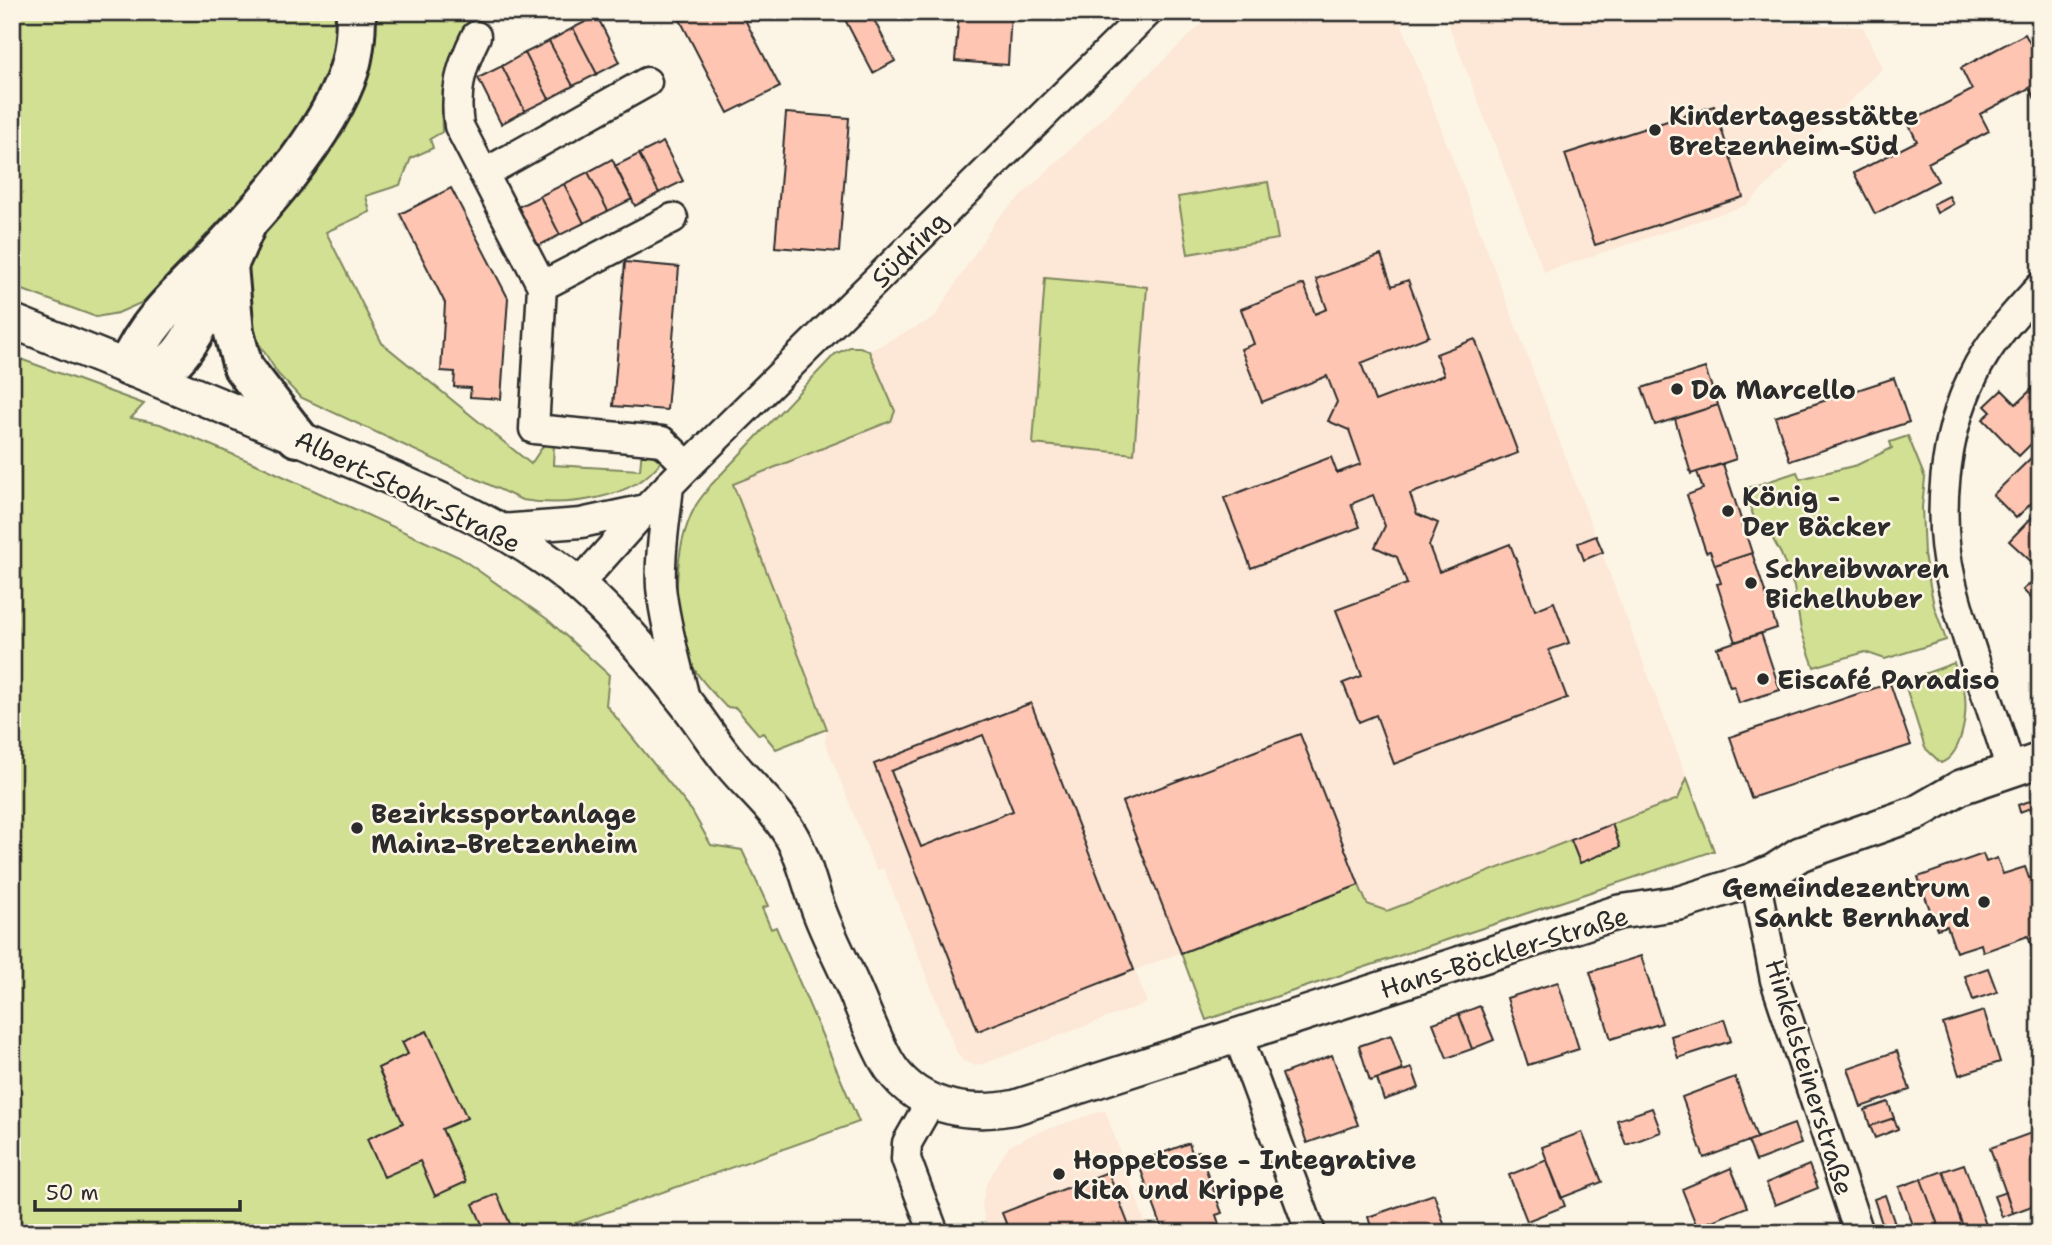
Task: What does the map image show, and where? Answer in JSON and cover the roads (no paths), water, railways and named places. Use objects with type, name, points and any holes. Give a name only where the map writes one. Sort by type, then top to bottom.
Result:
[{"type":"highway","points":[[247,223],[191,338],[179,356],[169,365],[148,370],[128,366],[136,347],[156,318],[247,223],[331,112],[349,71],[354,52],[356,12]]},
{"type":"highway","points":[[228,263],[231,314],[243,367],[297,437]]},
{"type":"street","name":"Südring","points":[[578,585],[646,509],[1148,12]]},
{"type":"street","points":[[477,36],[456,92],[457,113],[459,125],[542,286],[534,429],[662,441],[679,476],[661,558],[661,585],[665,619],[686,703]]},
{"type":"street","points":[[485,173],[647,82]]},
{"type":"street","points":[[542,286],[673,218]]},
{"type":"street","points":[[2025,764],[1951,579],[1945,539],[1945,496],[1950,452],[1959,412],[1973,376],[1996,340],[2040,287]]},
{"type":"street","name":"Albert-Stohr-Straße","points":[[12,320],[128,366],[421,491],[499,529],[546,559],[578,585],[632,640],[686,703],[731,764],[790,877],[817,905],[887,1062],[915,1090],[931,1101]]},
{"type":"street","points":[[499,529],[581,523],[646,509]]},
{"type":"street","name":"Hans-Böckler-Straße","points":[[931,1101],[951,1109],[971,1112],[994,1112],[1016,1107],[1619,912],[1681,903],[1753,880],[1774,871],[1800,854],[1916,813],[1961,787],[2025,764]]},
{"type":"street","name":"Hinkelsteinerstraße","points":[[1753,880],[1775,980],[1859,1233]]},
{"type":"street","points":[[1238,1036],[1311,1233]]},
{"type":"street","points":[[931,1101],[907,1143],[906,1159],[934,1233]]},
{"type":"place","name":"Kindertagesstätte Bretzenheim-Süd","points":[[1655,130]]},
{"type":"place","name":"Da Marcello","points":[[1677,389]]},
{"type":"place","name":"König - Der Bäcker","points":[[1728,511]]},
{"type":"place","name":"Schreibwaren Bichelhuber","points":[[1751,583]]},
{"type":"place","name":"Eiscafé Paradiso","points":[[1763,679]]},
{"type":"place","name":"Bezirkssportanlage Mainz-Bretzenheim","points":[[357,828]]},
{"type":"place","name":"Gemeindezentrum Sankt Bernhard","points":[[1984,902]]},
{"type":"place","name":"Hoppetosse - Integrative Kita und Krippe","points":[[1059,1174]]}]
